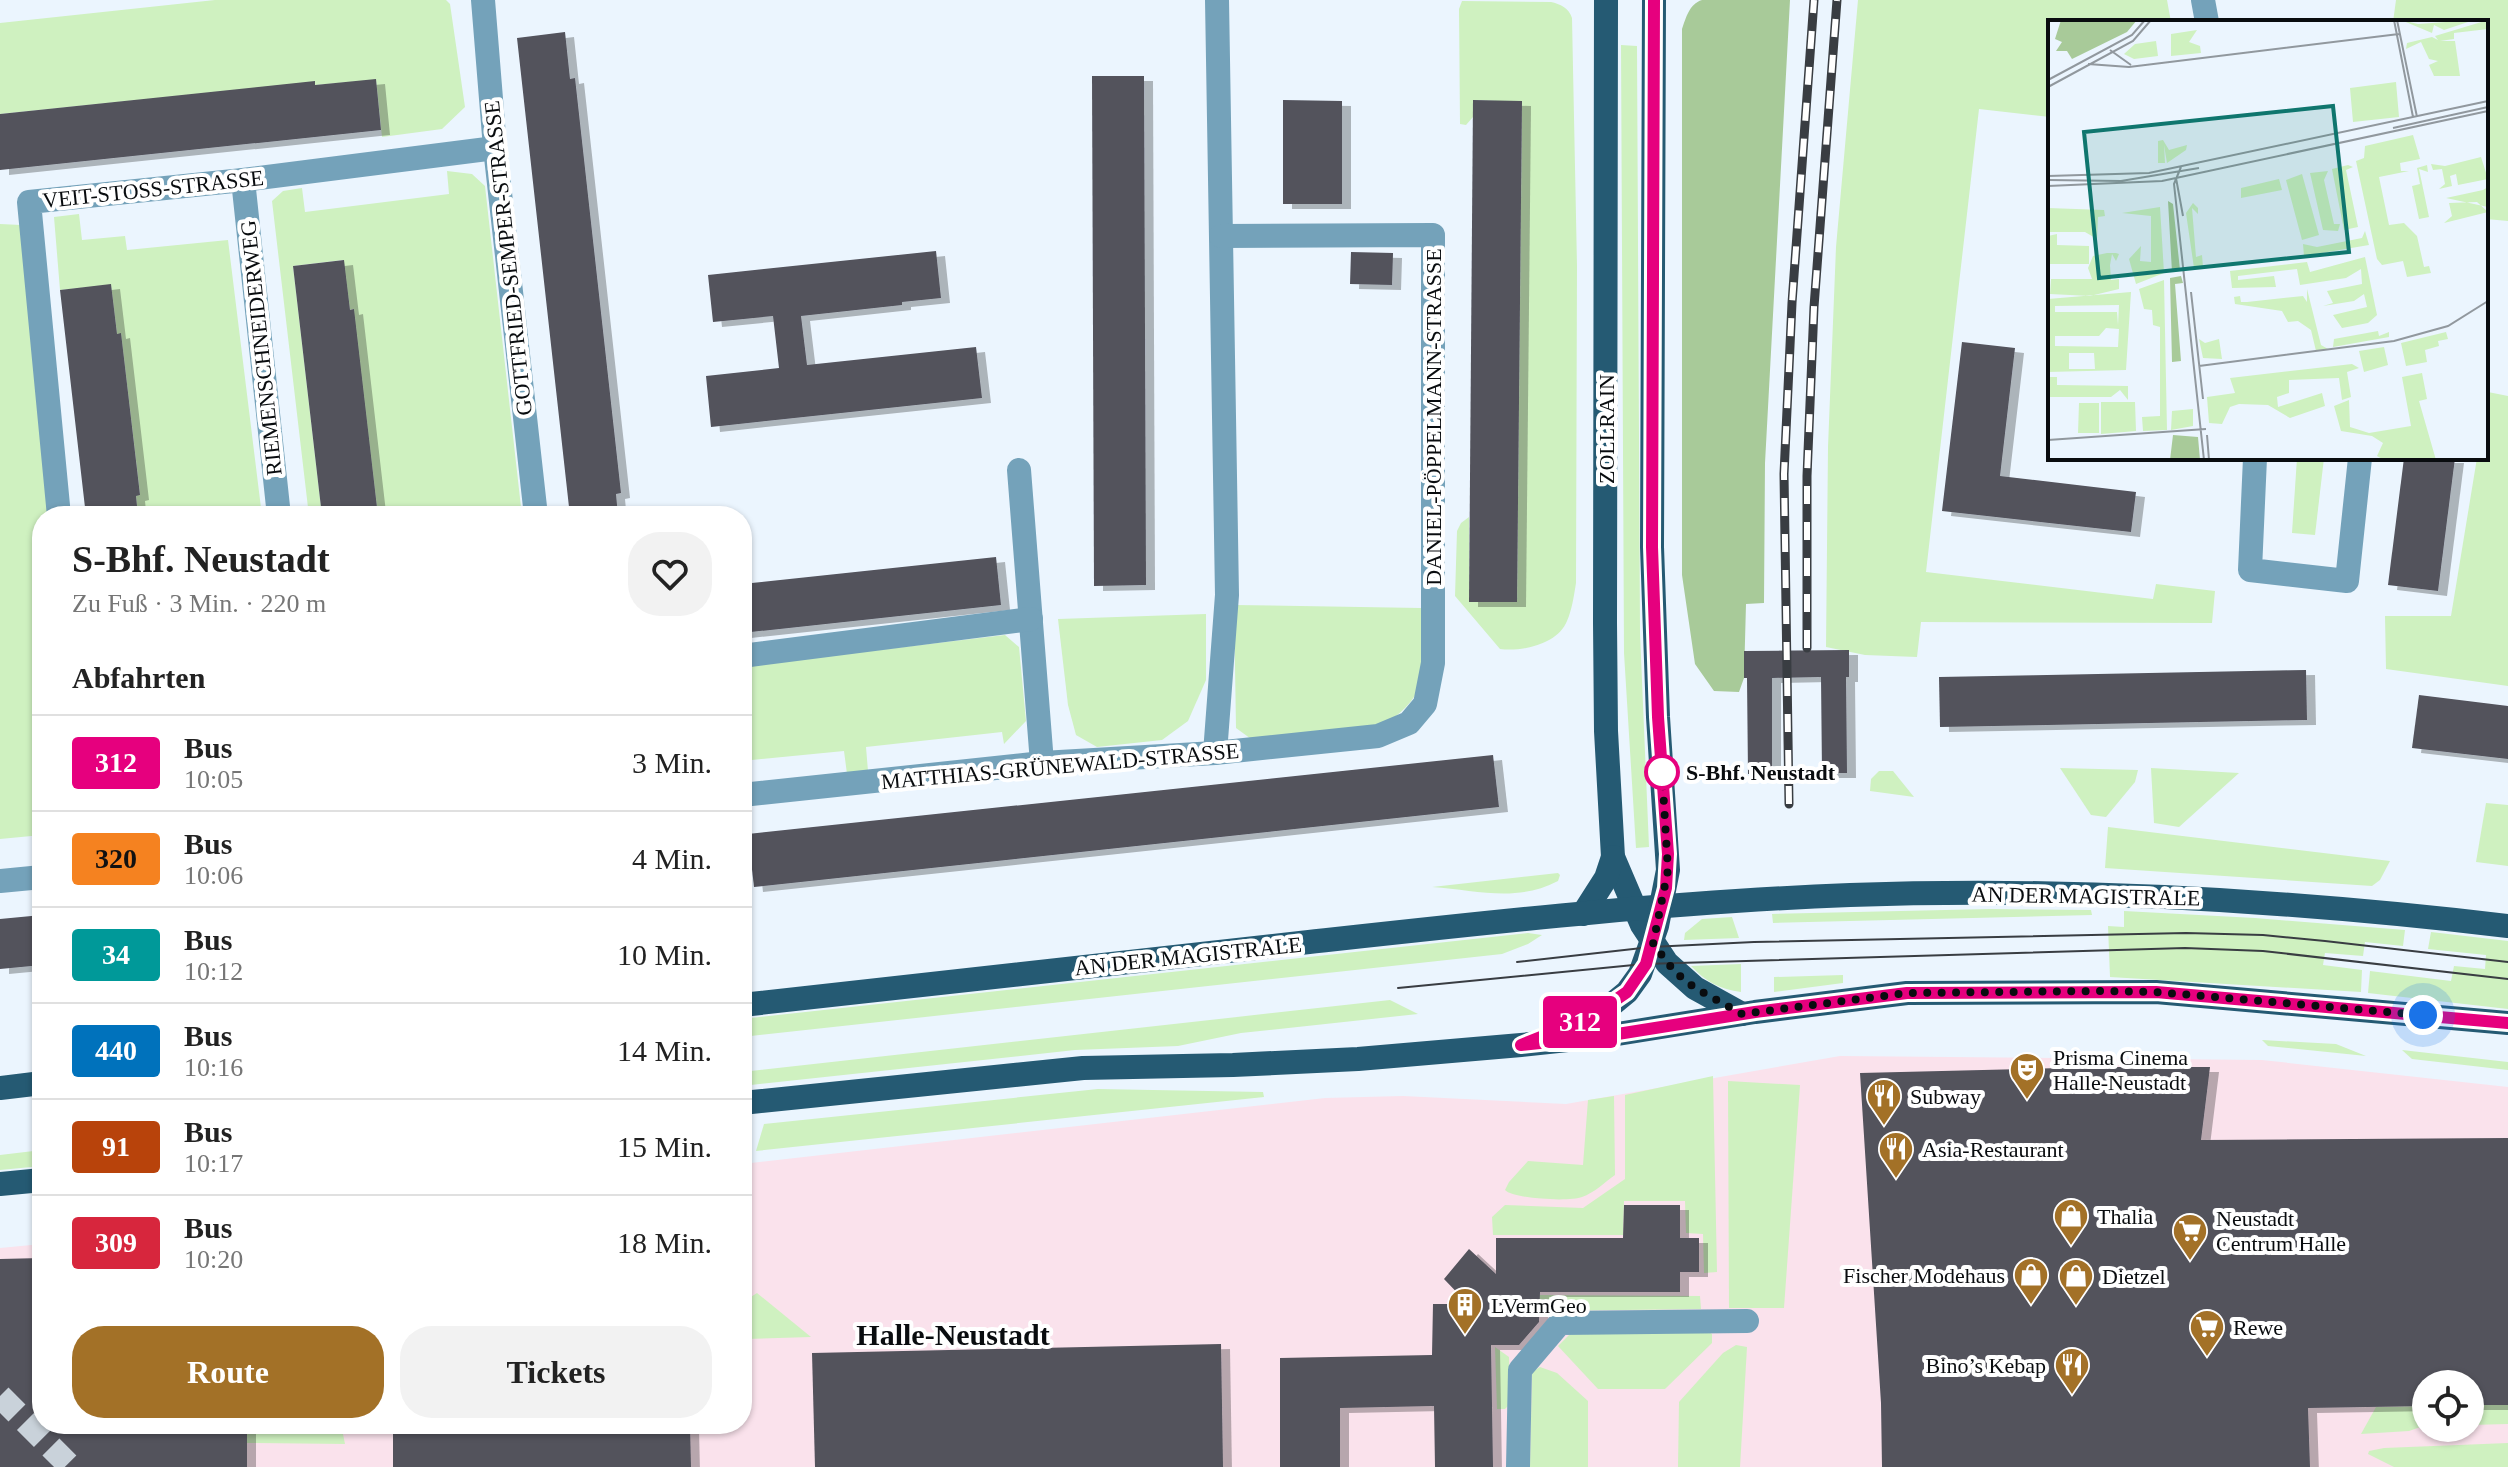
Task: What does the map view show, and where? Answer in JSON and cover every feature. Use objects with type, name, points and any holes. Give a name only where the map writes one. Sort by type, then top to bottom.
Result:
[{"type":"main road","name":"ZOLLRAIN","points":[[1606,0],[1606,731],[1613,857],[1635,909]]},
{"type":"main road","points":[[1521,1045],[1591,1017],[1627,992],[1645,966],[1662,908],[1668,854],[1658,717],[1652,547],[1654,0]]},
{"type":"main road","name":"ZOLLRAIN","points":[[1583,914],[1606,878],[1613,857]]},
{"type":"main road","name":"AN DER MAGISTRALE","points":[[752,1004],[1583,914],[1849,895],[2164,895],[2296,903],[2508,926]]},
{"type":"main road","points":[[1635,909],[1653,944],[1675,972],[1695,988],[1742,1014]]},
{"type":"main road","points":[[752,1102],[1083,1068],[1358,1059],[1521,1045],[1907,993],[2156,992],[2508,1023]]},
{"type":"main road","points":[[0,1088],[32,1084]]},
{"type":"main road","points":[[0,1184],[32,1181]]},
{"type":"street","name":"GOTTFRIED-SEMPER-STRASSE","points":[[483,0],[495,148],[535,506]]},
{"type":"street","points":[[1215,753],[1227,595],[1217,0]]},
{"type":"street","points":[[2203,0],[2207,20]]},
{"type":"street","name":"VEIT-STOSS-STRASSE","points":[[58,506],[29,202],[243,180],[495,148]]},
{"type":"street","name":"RIEMENSCHNEIDERWEG","points":[[243,180],[278,506]]},
{"type":"street","name":"DANIEL-PÖPPELMANN-STRASSE","points":[[1221,236],[1433,235],[1433,663],[1425,704],[1409,723],[1378,736]]},
{"type":"street","points":[[2255,460],[2250,570],[2347,581],[2360,460]]},
{"type":"street","points":[[1019,470],[1042,763]]},
{"type":"street","points":[[752,655],[1031,619]]},
{"type":"street","name":"MATTHIAS-GRÜNEWALD-STRASSE","points":[[752,794],[1042,763],[1215,753],[1378,736]]},
{"type":"street","points":[[0,881],[32,878]]},
{"type":"street","points":[[1518,1467],[1520,1370],[1560,1323],[1747,1321]]},
{"type":"shaded area","points":[[1840,1056],[2262,1060],[2508,1087],[2508,1467],[0,1467],[0,1248],[32,1245],[32,1434],[752,1434],[752,1163],[1325,1098],[1403,1096],[1566,1104]]},
{"type":"green space","points":[[215,0],[446,0],[450,4],[465,107],[442,129],[382,137],[376,80],[315,85],[315,82],[0,114],[0,23]]},
{"type":"green space","points":[[1702,0],[1790,0],[1765,463],[1764,603],[1746,604],[1744,678],[1739,692],[1714,691],[1695,664],[1682,575],[1682,29],[1691,8]]},
{"type":"green space","points":[[1858,0],[2167,0],[2171,20],[2048,20],[2048,117],[1979,109],[1926,572],[2153,599],[2156,584],[2215,591],[2212,623],[1921,622],[1917,657],[1865,655],[1826,647],[1828,447],[1836,247]]},
{"type":"green space","points":[[2396,0],[2508,0],[2508,221],[2488,219],[2488,20],[2393,20]]},
{"type":"green space","points":[[1462,1],[1551,2],[1564,7],[1572,18],[1577,266],[1576,583],[1567,621],[1556,636],[1538,645],[1518,649],[1500,649],[1455,596],[1457,531],[1469,517],[1469,601],[1517,601],[1522,102],[1474,100],[1473,117],[1466,125],[1460,124],[1459,9]]},
{"type":"green space","points":[[1621,45],[1637,46],[1640,633],[1649,847],[1636,848],[1624,653]]},
{"type":"green space","points":[[447,171],[472,174],[485,186],[521,506],[377,506],[353,309],[350,310],[343,260],[293,266],[321,506],[308,506],[272,201],[283,191],[302,188],[305,212],[449,194]]},
{"type":"green space","points":[[79,214],[82,240],[125,236],[127,250],[228,240],[261,506],[137,506],[136,496],[140,494],[121,334],[117,334],[111,285],[60,290],[54,217]]},
{"type":"green space","points":[[0,224],[21,225],[48,506],[32,506],[32,836],[0,839]]},
{"type":"green space","points":[[2488,392],[2508,396],[2508,686],[2386,669],[2385,616],[2451,616],[2477,460],[2488,460]]},
{"type":"green space","points":[[2297,460],[2324,460],[2315,535],[2292,533]]},
{"type":"green space","points":[[1234,605],[1421,608],[1427,611],[1424,676],[1410,702],[1382,726],[1258,744],[1236,728]]},
{"type":"green space","points":[[1206,614],[1206,680],[1188,721],[1162,740],[1097,747],[1076,735],[1068,705],[1058,619]]},
{"type":"green space","points":[[1005,635],[1019,647],[1026,721],[1004,744],[1002,732],[866,747],[868,771],[847,774],[844,751],[752,760],[752,665]]},
{"type":"green space","points":[[2060,768],[2138,770],[2135,782],[2106,817],[2091,815]]},
{"type":"green space","points":[[2151,768],[2239,773],[2179,827],[2154,823]]},
{"type":"green space","points":[[1879,771],[1893,771],[1914,797],[1870,791],[1871,779]]},
{"type":"green space","points":[[2486,803],[2508,805],[2508,866],[2476,862]]},
{"type":"green space","points":[[2108,827],[2390,861],[2380,880],[2372,886],[2105,868]]},
{"type":"green space","points":[[1558,873],[1558,881],[1527,892],[1481,892],[1432,887]]},
{"type":"green space","points":[[2091,910],[2092,915],[1773,923],[1772,914]]},
{"type":"green space","points":[[2124,911],[2405,930],[2403,946],[2365,942],[2363,956],[2325,953],[2323,965],[2362,970],[2361,992],[2110,977],[2108,926],[2124,927]]},
{"type":"green space","points":[[1732,917],[1739,938],[1684,940],[1685,933],[1702,919]]},
{"type":"green space","points":[[2431,932],[2508,941],[2508,1009],[2368,993],[2370,971],[2451,981],[2454,966],[2485,969],[2486,955],[2428,949]]},
{"type":"green space","points":[[1528,933],[1542,935],[1502,954],[752,1036],[752,1018]]},
{"type":"green space","points":[[1741,964],[1741,992],[1714,984],[1691,966]]},
{"type":"green space","points":[[1843,975],[1843,983],[1774,992],[1774,977]]},
{"type":"green space","points":[[1390,1000],[1418,1014],[1241,1033],[1178,1046],[1075,1050],[752,1085],[752,1071]]},
{"type":"green space","points":[[2262,1040],[2336,1044],[2366,1056],[2268,1046]]},
{"type":"green space","points":[[2402,1050],[2508,1062],[2508,1070],[2412,1059]]},
{"type":"green space","points":[[1713,1076],[1717,1272],[1704,1273],[1703,1234],[1686,1233],[1685,1201],[1624,1201],[1623,1235],[1493,1235],[1492,1217],[1505,1205],[1583,1208],[1625,1179],[1625,1095]]},
{"type":"green space","points":[[1728,1081],[1800,1085],[1784,1308],[1729,1308]]},
{"type":"green space","points":[[1098,1089],[1263,1092],[1264,1097],[756,1151],[764,1124]]},
{"type":"green space","points":[[1614,1096],[1615,1175],[1591,1193],[1576,1199],[1530,1197],[1505,1190],[1528,1161],[1583,1165],[1588,1100]]},
{"type":"green space","points":[[32,1151],[32,1167],[0,1170],[0,1155]]},
{"type":"green space","points":[[757,1293],[811,1337],[752,1339],[752,1296]]},
{"type":"green space","points":[[1540,1295],[1700,1296],[1701,1309],[1544,1311],[1533,1301]]},
{"type":"green space","points":[[1707,1331],[1712,1334],[1712,1343],[1665,1389],[1598,1389],[1558,1346],[1571,1333]]},
{"type":"green space","points":[[1736,1345],[1747,1347],[1740,1467],[1678,1467],[1679,1402],[1723,1353]]},
{"type":"green space","points":[[1495,1347],[1509,1357],[1510,1404],[1505,1409],[1497,1409]]},
{"type":"green space","points":[[1540,1367],[1557,1373],[1588,1401],[1588,1467],[1530,1467],[1532,1372]]},
{"type":"green space","points":[[2484,1405],[2508,1405],[2508,1424],[2484,1425]]},
{"type":"green space","points":[[2412,1406],[2412,1430],[2361,1434],[2376,1407]]},
{"type":"green space","points":[[247,1434],[343,1434],[345,1444],[247,1443]]},
{"type":"green space","points":[[2508,1443],[2508,1467],[2394,1467],[2368,1454],[2369,1451],[2384,1448]]},
{"type":"building","points":[[565,32],[570,79],[575,78],[621,493],[616,494],[617,506],[569,506],[517,38]]},
{"type":"building","points":[[1092,76],[1144,76],[1146,585],[1094,586]]},
{"type":"building","points":[[376,79],[381,130],[0,170],[0,114],[315,81],[315,85]]},
{"type":"building","points":[[1283,100],[1342,101],[1342,204],[1283,204]]},
{"type":"building","points":[[1473,100],[1522,101],[1517,602],[1469,602]]},
{"type":"building","points":[[936,251],[941,298],[801,316],[807,365],[976,347],[982,398],[711,427],[706,376],[779,368],[773,316],[713,322],[708,275]]},
{"type":"building","points":[[1351,252],[1393,253],[1392,285],[1350,284]]},
{"type":"building","points":[[344,260],[350,310],[354,309],[377,506],[321,506],[293,266]]},
{"type":"building","points":[[111,284],[117,334],[121,333],[140,495],[136,496],[137,506],[85,506],[60,290]]},
{"type":"building","points":[[1962,342],[2015,348],[2000,476],[2136,492],[2131,532],[1942,511]]},
{"type":"building","points":[[2404,460],[2455,460],[2438,591],[2388,585]]},
{"type":"building","points":[[996,557],[1001,605],[752,632],[752,583]]},
{"type":"building","points":[[1849,650],[1849,677],[1846,677],[1847,773],[1822,773],[1821,677],[1772,678],[1772,774],[1748,774],[1744,651]]},
{"type":"building","points":[[2306,670],[2307,720],[1940,727],[1939,677]]},
{"type":"building","points":[[2419,695],[2508,706],[2508,759],[2412,748]]},
{"type":"building","points":[[1493,755],[1499,807],[754,887],[752,834]]},
{"type":"building","points":[[32,916],[32,966],[0,969],[0,919]]},
{"type":"building","name":"Neustadt Centrum Halle","points":[[2210,1067],[2201,1140],[2508,1138],[2508,1405],[2484,1405],[2484,1370],[2412,1370],[2412,1406],[2308,1408],[2310,1467],[1882,1467],[1881,1403],[1860,1073]]},
{"type":"building","name":"LVermGeo","points":[[1624,1205],[1680,1205],[1680,1238],[1699,1238],[1699,1272],[1680,1272],[1680,1292],[1540,1292],[1539,1322],[1519,1345],[1491,1345],[1493,1467],[1435,1467],[1434,1406],[1340,1408],[1340,1467],[1280,1467],[1280,1358],[1432,1355],[1433,1304],[1468,1304],[1444,1279],[1469,1249],[1496,1274],[1496,1238],[1623,1238]]},
{"type":"building","points":[[32,1258],[32,1434],[247,1434],[247,1467],[0,1467],[0,1259]]},
{"type":"building","points":[[1221,1344],[1223,1467],[815,1467],[812,1353]]},
{"type":"building","points":[[393,1434],[690,1434],[691,1467],[393,1467]]},
{"type":"tunnel","points":[[0,1396],[32,1428]]},
{"type":"tunnel","points":[[38,1434],[71,1467]]},
{"type":"tram line","points":[[1517,962],[1651,947],[1754,942],[2186,933],[2263,935],[2508,962]]},
{"type":"tram line","points":[[1398,988],[1644,964],[2185,948],[2263,951],[2508,979]]},
{"type":"railway","points":[[1789,804],[1784,474],[1792,303],[1814,0]]},
{"type":"railway","points":[[1807,648],[1807,476],[1814,307],[1837,0]]},
{"type":"bus line","name":"312","points":[[1654,0],[1652,547],[1658,717],[1668,854],[1666,888],[1646,964],[1627,992],[1591,1017],[1521,1045],[1907,993],[2156,992],[2508,1023]]},
{"type":"place","name":"S-Bhf. Neustadt","points":[[1662,772]]},
{"type":"place","name":"Prisma Cinema Halle-Neustadt","points":[[2027,1101]]},
{"type":"place","name":"Subway","points":[[1884,1127]]},
{"type":"place","name":"Asia-Restaurant","points":[[1896,1180]]},
{"type":"place","name":"Thalia","points":[[2071,1247]]},
{"type":"place","name":"Neustadt Centrum Halle","points":[[2190,1262]]},
{"type":"place","name":"Fischer Modehaus","points":[[2031,1306]]},
{"type":"place","name":"Dietzel","points":[[2076,1307]]},
{"type":"place","name":"LVermGeo","points":[[1465,1336]]},
{"type":"place","name":"Rewe","points":[[2207,1358]]},
{"type":"place","name":"Bino’s Kebap","points":[[2072,1396]]},
{"type":"district","name":"Halle-Neustadt","points":[[953,1334]]},
{"type":"route","points":[[1662,772],[1668,870],[1653,944],[1675,972],[1695,988],[1742,1014],[1907,993],[2102,991],[2156,992],[2423,1015]]}]
